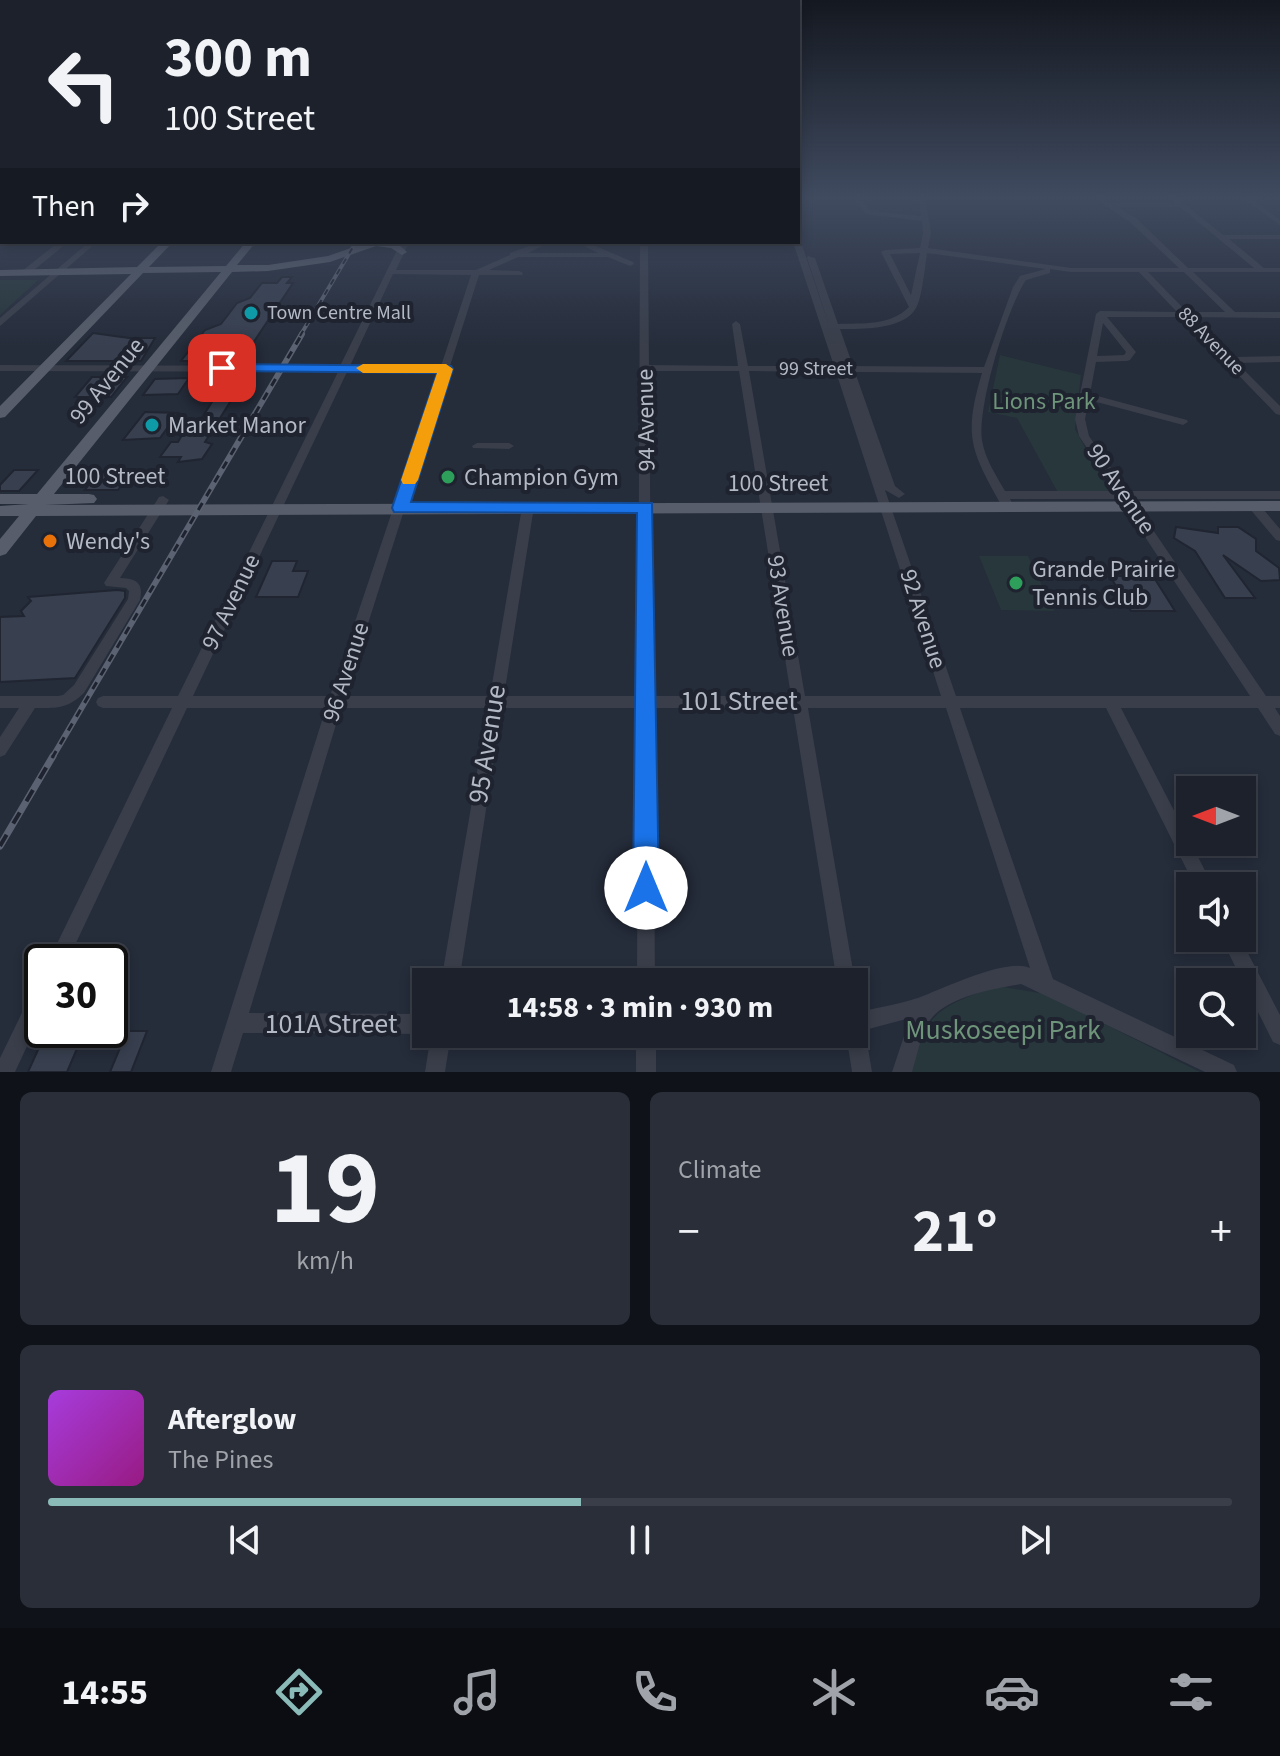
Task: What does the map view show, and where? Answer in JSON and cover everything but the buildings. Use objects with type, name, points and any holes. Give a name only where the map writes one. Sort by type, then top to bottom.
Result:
[{"type":"main road","points":[[0,414],[163,247]]},
{"type":"main road","name":"99 Avenue","points":[[0,550],[247,247]]},
{"type":"main road","points":[[0,273],[300,270],[369,247]]},
{"type":"main road","points":[[58,479],[58,487],[69,499]]},
{"type":"main road","name":"100 Street","points":[[0,499],[37,505],[160,505]]},
{"type":"main road","name":"100 Street","points":[[0,511],[69,499],[254,511],[277,507],[767,507],[1005,501],[1280,506]]},
{"type":"street","points":[[25,273],[58,247]]},
{"type":"street","points":[[0,323],[87,247]]},
{"type":"street","name":"97 Avenue","points":[[66,944],[403,247]]},
{"type":"street","points":[[476,273],[533,247]]},
{"type":"street","points":[[592,247],[630,264]]},
{"type":"street","name":"94 Avenue","points":[[644,247],[646,968]]},
{"type":"street","name":"92 Avenue","points":[[799,247],[830,327],[883,506],[1045,984]]},
{"type":"street","name":"88 Avenue","points":[[1162,247],[1232,314]]},
{"type":"street","points":[[1233,247],[1262,270]]},
{"type":"street","points":[[830,327],[881,323],[906,317],[913,307],[924,250]]},
{"type":"street","points":[[913,307],[886,251],[924,250],[1071,270]]},
{"type":"street","points":[[513,255],[610,255]]},
{"type":"street","points":[[1005,501],[976,435],[988,370],[1019,282],[1035,273],[1071,270],[1280,270]]},
{"type":"street","name":"88 Avenue","points":[[1141,270],[1280,412]]},
{"type":"street","points":[[392,272],[519,273]]},
{"type":"street","name":"96 Avenue","points":[[221,1072],[337,700],[476,273]]},
{"type":"street","points":[[1100,314],[1280,315]]},
{"type":"street","points":[[1093,359],[1127,358],[1131,352],[1100,314]]},
{"type":"street","name":"90 Avenue","points":[[1100,314],[1080,419],[1084,436],[1280,729]]},
{"type":"street","name":"93 Avenue","points":[[736,324],[844,968]]},
{"type":"street","points":[[1229,360],[1280,359]]},
{"type":"street","points":[[0,368],[446,369]]},
{"type":"street","name":"99 Street","points":[[645,368],[988,370]]},
{"type":"street","name":"92 Avenue","points":[[844,369],[890,488],[899,494]]},
{"type":"street","points":[[1085,396],[1183,422]]},
{"type":"street","points":[[477,446],[509,446]]},
{"type":"street","name":"100 Street","points":[[1129,501],[1280,495]]},
{"type":"street","points":[[0,702],[58,702],[79,689],[134,600],[136,590],[129,583],[110,583],[160,505]]},
{"type":"street","points":[[1254,506],[1280,537]]},
{"type":"street","name":"95 Avenue","points":[[452,968],[528,507]]},
{"type":"street","points":[[0,750],[31,702]]},
{"type":"street","name":"101 Street","points":[[103,702],[1280,702]]},
{"type":"street","points":[[1110,702],[1197,872]]},
{"type":"street","points":[[1237,952],[1280,1035]]},
{"type":"street","points":[[868,1021],[932,1003],[1003,977],[1022,974],[1227,1072]]},
{"type":"street","points":[[902,1072],[916,1027],[932,1003]]},
{"type":"street","name":"101A Street","points":[[236,1023],[412,1024]]},
{"type":"street","points":[[4,1072],[24,1030]]},
{"type":"street","points":[[435,1072],[439,1048]]},
{"type":"street","points":[[646,1048],[646,1072]]},
{"type":"street","points":[[858,1048],[862,1072]]},
{"type":"green space","points":[[0,280],[38,280],[0,315]]},
{"type":"green space","name":"Lions Park","points":[[1000,355],[1081,375],[1075,429],[1109,491],[1057,491],[1017,418],[988,412]]},
{"type":"green space","name":"Grande Prairie Tennis Club","points":[[979,556],[1028,556],[1054,611],[1001,610]]},
{"type":"green space","name":"Muskoseepi Park","points":[[998,986],[1045,994],[1200,1072],[906,1072],[922,1036],[938,1014],[948,1006]]},
{"type":"railway","points":[[300,336],[353,247]]},
{"type":"railway","points":[[52,758],[302,334]]},
{"type":"railway","points":[[0,846],[53,756]]},
{"type":"slow traffic","points":[[363,368],[446,369],[409,480]]},
{"type":"place","name":"Town Centre Mall","points":[[251,313]]},
{"type":"place","name":"Market Manor","points":[[152,425]]},
{"type":"place","name":"Champion Gym","points":[[448,477]]},
{"type":"place","name":"Wendy's","points":[[50,541]]},
{"type":"place","name":"Grande Prairie Tennis Club","points":[[1016,583]]},
{"type":"route","points":[[222,368],[446,369],[400,508],[646,507],[646,888]]}]
